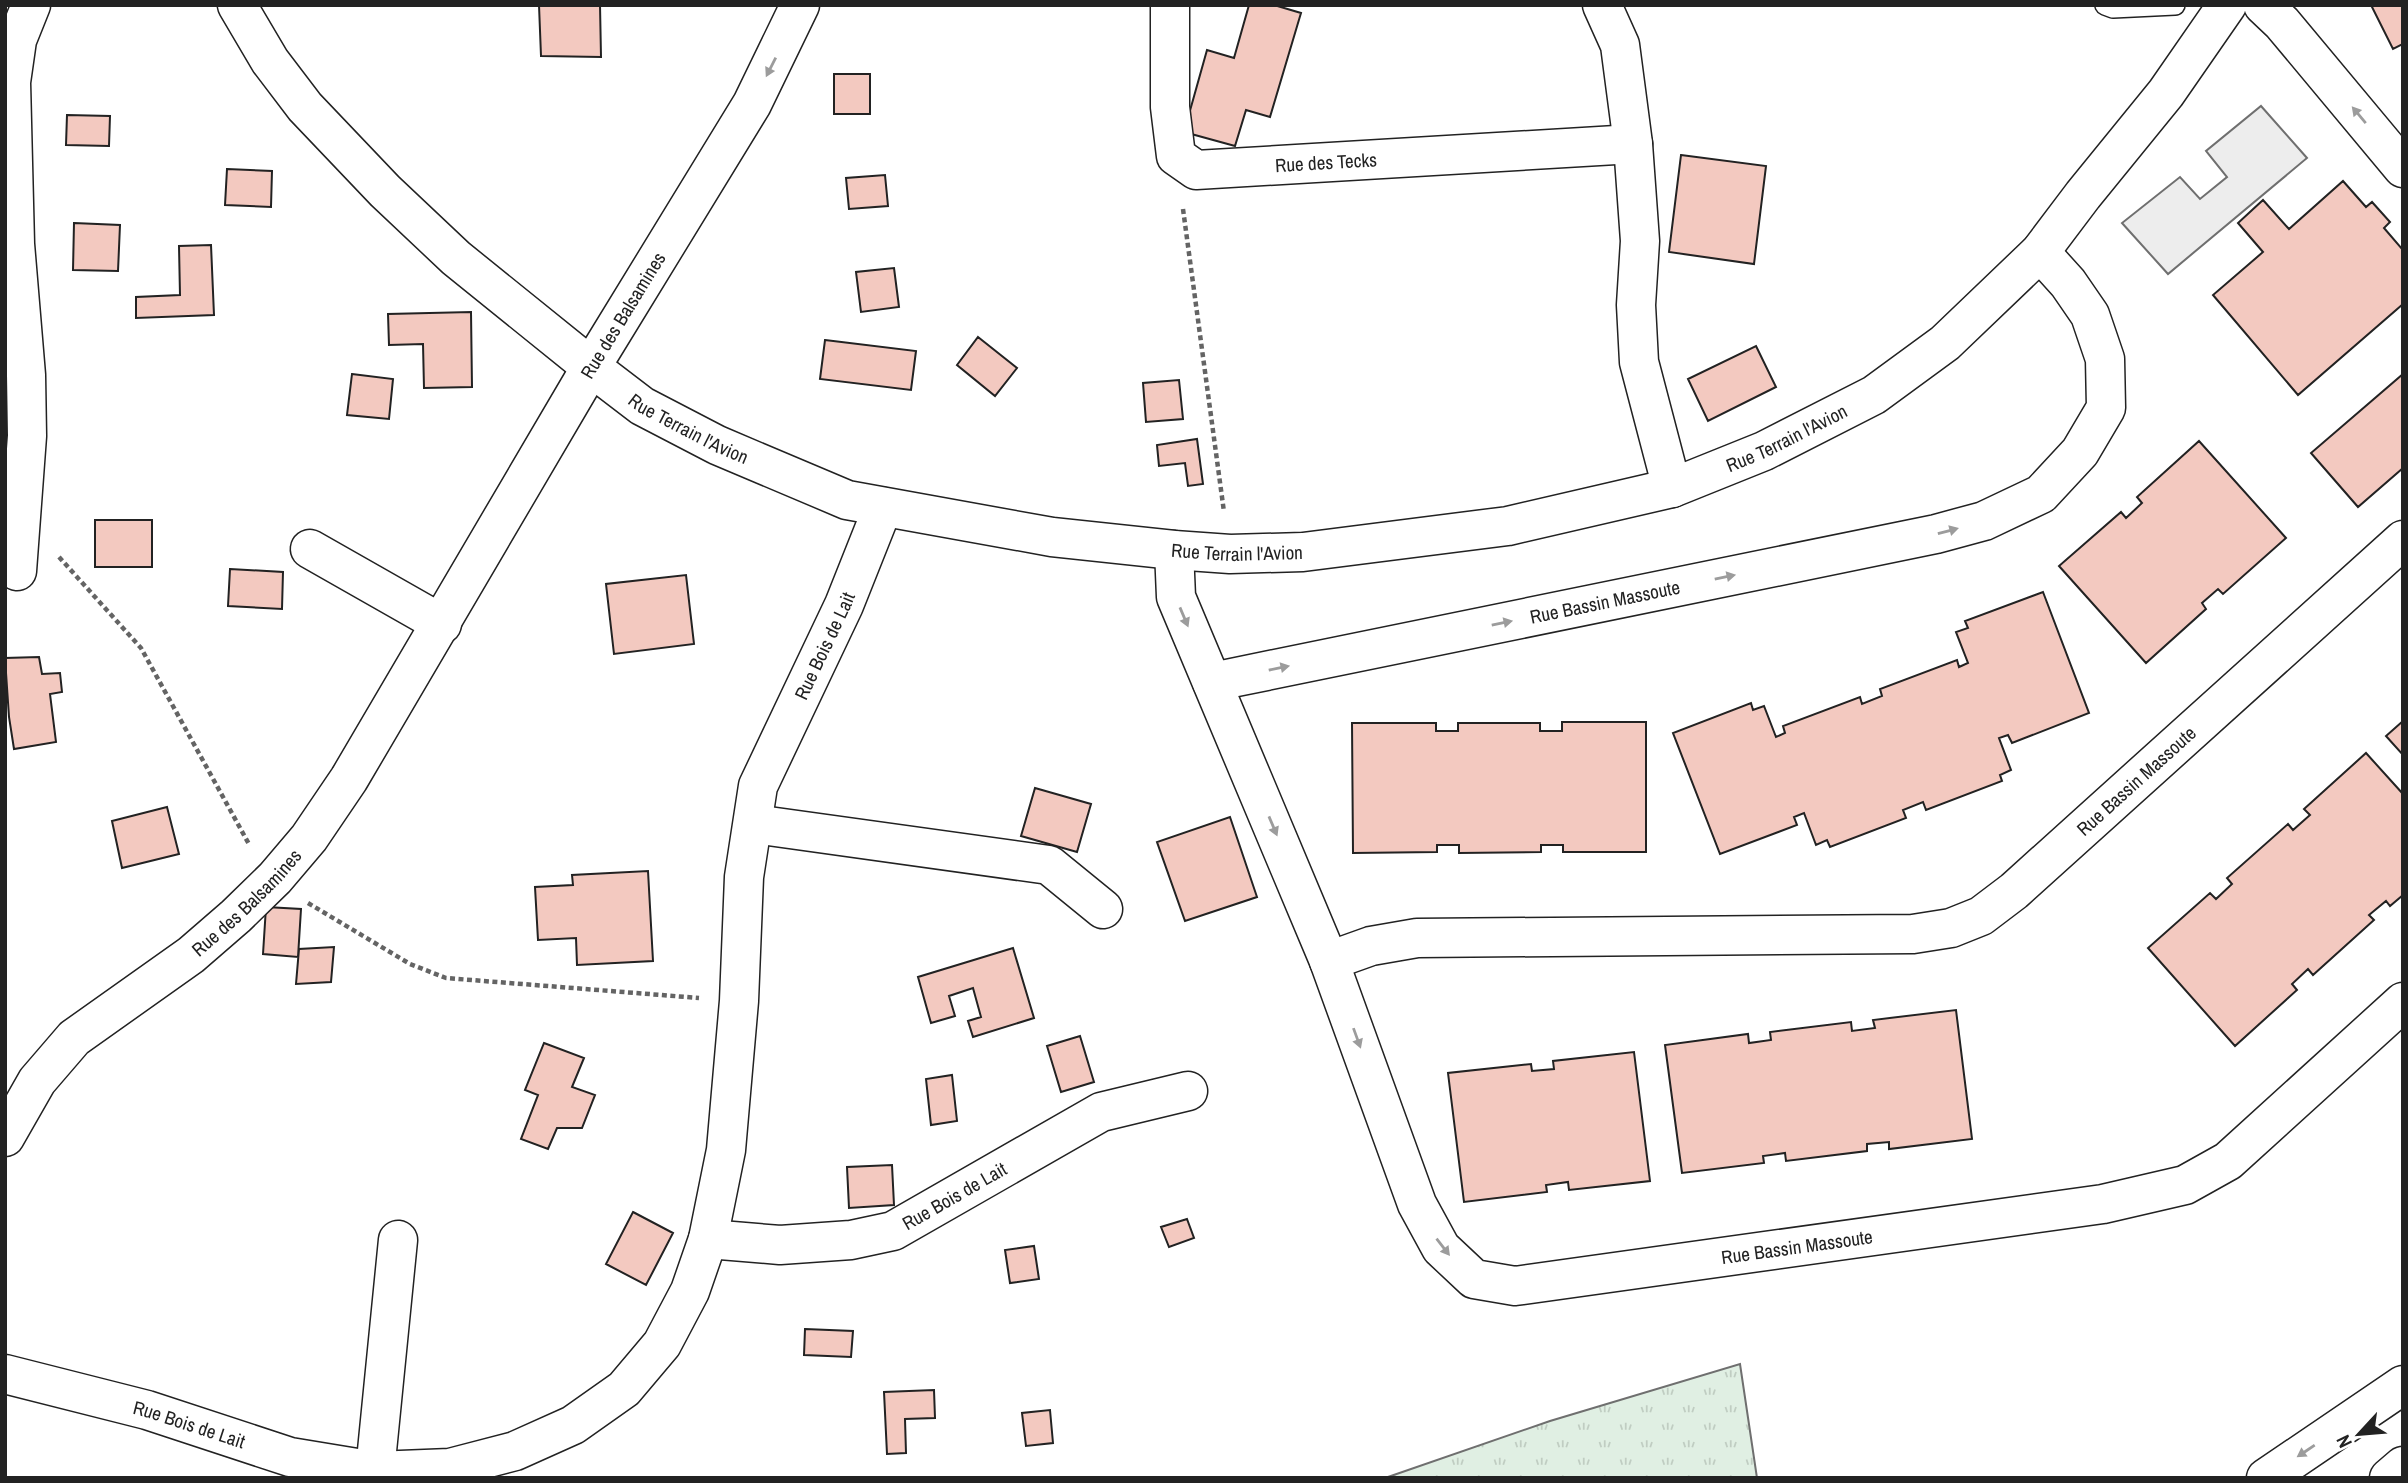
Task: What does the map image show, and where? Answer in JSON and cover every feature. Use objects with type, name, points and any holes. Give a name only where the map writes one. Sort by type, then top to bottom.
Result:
[{"type":"main road","points":[[17,571],[27,436],[26,387],[10,245],[11,82],[17,40],[31,5]]},
{"type":"main road","name":"Rue Terrain l'Avion","points":[[237,5],[270,61],[305,107],[385,191],[456,258],[642,406],[717,445],[847,500],[1052,537],[1230,554],[1303,552],[1508,526],[1672,488],[1763,451],[1874,395],[1945,343],[2040,252],[2166,93],[2227,5]]},
{"type":"main road","name":"Rue des Balsamines","points":[[5,1137],[37,1081],[74,1038],[191,955],[275,878],[309,838],[349,779],[591,367],[752,104],[800,5]]},
{"type":"main road","points":[[1170,5],[1170,107],[1176,156]]},
{"type":"main road","points":[[1602,5],[1620,45],[1633,145],[1640,241],[1636,305],[1639,362],[1672,488]]},
{"type":"main road","points":[[2263,5],[2282,23],[2403,168]]},
{"type":"main road","name":"Rue des Tecks","points":[[1176,156],[1196,170],[1633,145]]},
{"type":"main road","name":"Rue Bassin Massoute","points":[[1212,682],[1936,534],[1984,521],[2041,494],[2080,452],[2106,408],[2105,359],[2090,315],[2040,252]]},
{"type":"main road","name":"Rue Bois de Lait","points":[[5,1374],[147,1410],[290,1457],[375,1471],[450,1468],[515,1451],[573,1425],[624,1389],[662,1344],[690,1290],[708,1239],[726,1150],[739,1001],[744,877],[758,786],[844,606],[883,507]]},
{"type":"main road","name":"Rue Bassin Massoute","points":[[1329,961],[1371,946],[1417,938],[1913,934],[1951,928],[1981,916],[2014,891],[2403,540]]},
{"type":"main road","points":[[310,549],[442,624]]},
{"type":"main road","name":"Rue Bassin Massoute","points":[[1174,550],[1176,597],[1329,961],[1417,1204],[1441,1248],[1474,1279],[1515,1286],[2103,1204],[2185,1185],[2228,1161],[2403,1003]]},
{"type":"main road","points":[[754,824],[1049,865],[1103,909]]},
{"type":"main road","name":"Rue Bois de Lait","points":[[708,1239],[780,1245],[851,1240],[893,1231],[1101,1112],[1188,1091]]},
{"type":"main road","points":[[375,1471],[398,1240]]},
{"type":"main road","points":[[2266,1478],[2403,1385]]},
{"type":"main road","points":[[2389,1478],[2403,1466]]},
{"type":"lane","points":[[2105,5],[2113,8],[2175,5]]},
{"type":"path","points":[[1176,156],[1230,554]]},
{"type":"green space","points":[[1740,1364],[1757,1478],[1385,1478],[1550,1421]]},
{"type":"shaded area","points":[[2261,106],[2307,158],[2168,274],[2122,223],[2180,177],[2200,199],[2227,177],[2206,151]]},
{"type":"building","points":[[539,5],[600,5],[601,57],[541,56]]},
{"type":"building","points":[[1249,5],[1274,5],[1301,13],[1270,117],[1246,110],[1235,146],[1184,132],[1207,50],[1234,58]]},
{"type":"building","points":[[2371,5],[2403,5],[2403,44],[2393,49]]},
{"type":"building","points":[[834,74],[870,74],[870,114],[834,114]]},
{"type":"building","points":[[67,115],[110,116],[109,146],[66,145]]},
{"type":"building","points":[[1681,155],[1766,166],[1754,264],[1669,252]]},
{"type":"building","points":[[227,169],[272,171],[271,207],[225,205]]},
{"type":"building","points":[[885,175],[888,206],[849,209],[846,178]]},
{"type":"building","points":[[2343,181],[2366,207],[2372,202],[2390,222],[2384,228],[2403,250],[2403,304],[2298,395],[2213,295],[2263,252],[2238,223],[2263,200],[2289,229]]},
{"type":"building","points":[[74,223],[120,225],[118,271],[73,270]]},
{"type":"building","points":[[211,245],[214,315],[136,318],[136,297],[180,295],[179,246]]},
{"type":"building","points":[[894,268],[899,307],[861,312],[856,272]]},
{"type":"building","points":[[471,312],[472,387],[424,388],[423,344],[389,345],[388,314]]},
{"type":"building","points":[[978,337],[1017,368],[995,396],[957,365]]},
{"type":"building","points":[[825,340],[916,351],[911,390],[820,379]]},
{"type":"building","points":[[1756,346],[1776,387],[1708,421],[1688,379]]},
{"type":"building","points":[[352,374],[393,379],[389,419],[347,415]]},
{"type":"building","points":[[2403,374],[2403,468],[2358,507],[2311,453]]},
{"type":"building","points":[[1179,380],[1183,419],[1146,422],[1143,383]]},
{"type":"building","points":[[1197,439],[1203,484],[1188,486],[1185,463],[1159,466],[1157,445]]},
{"type":"building","points":[[2199,441],[2286,538],[2223,594],[2218,589],[2202,603],[2206,609],[2146,663],[2059,566],[2121,512],[2126,518],[2142,503],[2137,497]]},
{"type":"building","points":[[95,520],[152,520],[152,567],[95,567]]},
{"type":"building","points":[[230,569],[283,572],[282,609],[228,606]]},
{"type":"building","points":[[686,575],[694,644],[614,654],[606,584]]},
{"type":"building","points":[[2043,592],[2089,713],[2012,743],[2008,735],[1999,738],[2011,770],[2000,775],[2002,781],[1926,810],[1923,802],[1903,810],[1906,818],[1830,847],[1827,840],[1816,845],[1804,813],[1794,817],[1797,825],[1720,854],[1673,733],[1751,703],[1753,710],[1764,706],[1776,737],[1785,733],[1783,726],[1860,697],[1862,704],[1882,696],[1880,689],[1957,660],[1959,667],[1968,663],[1956,632],[1968,628],[1965,621]]},
{"type":"building","points":[[39,657],[42,674],[60,673],[62,692],[50,694],[56,742],[14,749],[5,658]]},
{"type":"building","points":[[2403,721],[2403,755],[2386,736]]},
{"type":"building","points":[[1562,722],[1646,722],[1646,852],[1563,852],[1563,845],[1541,845],[1541,852],[1459,853],[1459,845],[1437,845],[1437,852],[1353,853],[1352,723],[1436,723],[1436,731],[1458,731],[1458,723],[1540,723],[1540,731],[1562,731]]},
{"type":"building","points":[[2366,753],[2403,794],[2403,895],[2390,906],[2386,901],[2369,915],[2374,920],[2313,975],[2308,969],[2292,984],[2297,990],[2235,1046],[2148,948],[2210,893],[2216,899],[2232,884],[2227,878],[2288,824],[2293,830],[2310,815],[2304,809]]},
{"type":"building","points":[[1035,788],[1091,804],[1077,852],[1021,836]]},
{"type":"building","points":[[167,807],[179,854],[122,868],[112,821]]},
{"type":"building","points":[[1230,817],[1257,897],[1185,921],[1157,842]]},
{"type":"building","points":[[648,871],[653,961],[577,965],[576,938],[538,940],[535,887],[573,885],[572,875]]},
{"type":"building","points":[[266,907],[301,909],[298,957],[263,954]]},
{"type":"building","points":[[334,947],[331,982],[296,984],[299,949]]},
{"type":"building","points":[[1013,948],[1034,1018],[973,1037],[968,1021],[981,1017],[973,988],[949,996],[955,1016],[931,1023],[918,977]]},
{"type":"building","points":[[1956,1010],[1972,1139],[1889,1149],[1889,1142],[1867,1144],[1867,1151],[1786,1161],[1785,1153],[1763,1156],[1764,1163],[1682,1173],[1665,1045],[1748,1034],[1749,1043],[1771,1040],[1770,1032],[1851,1022],[1852,1031],[1875,1028],[1873,1020]]},
{"type":"building","points":[[1080,1036],[1094,1082],[1061,1092],[1047,1046]]},
{"type":"building","points":[[544,1043],[584,1058],[572,1087],[595,1095],[582,1128],[557,1128],[548,1149],[521,1139],[538,1095],[525,1090]]},
{"type":"building","points":[[1634,1052],[1650,1181],[1569,1190],[1568,1182],[1546,1185],[1547,1192],[1464,1202],[1448,1073],[1531,1064],[1532,1071],[1554,1069],[1553,1061]]},
{"type":"building","points":[[952,1075],[957,1121],[931,1125],[926,1079]]},
{"type":"building","points":[[892,1165],[894,1205],[849,1208],[847,1167]]},
{"type":"building","points":[[633,1212],[673,1233],[646,1285],[606,1264]]},
{"type":"building","points":[[1187,1219],[1194,1238],[1169,1247],[1161,1227]]},
{"type":"building","points":[[1034,1246],[1039,1279],[1010,1283],[1005,1250]]},
{"type":"building","points":[[805,1329],[853,1331],[851,1357],[804,1355]]},
{"type":"building","points":[[934,1390],[935,1418],[905,1419],[906,1453],[887,1454],[884,1392]]},
{"type":"building","points":[[1050,1410],[1053,1443],[1026,1446],[1022,1413]]}]
